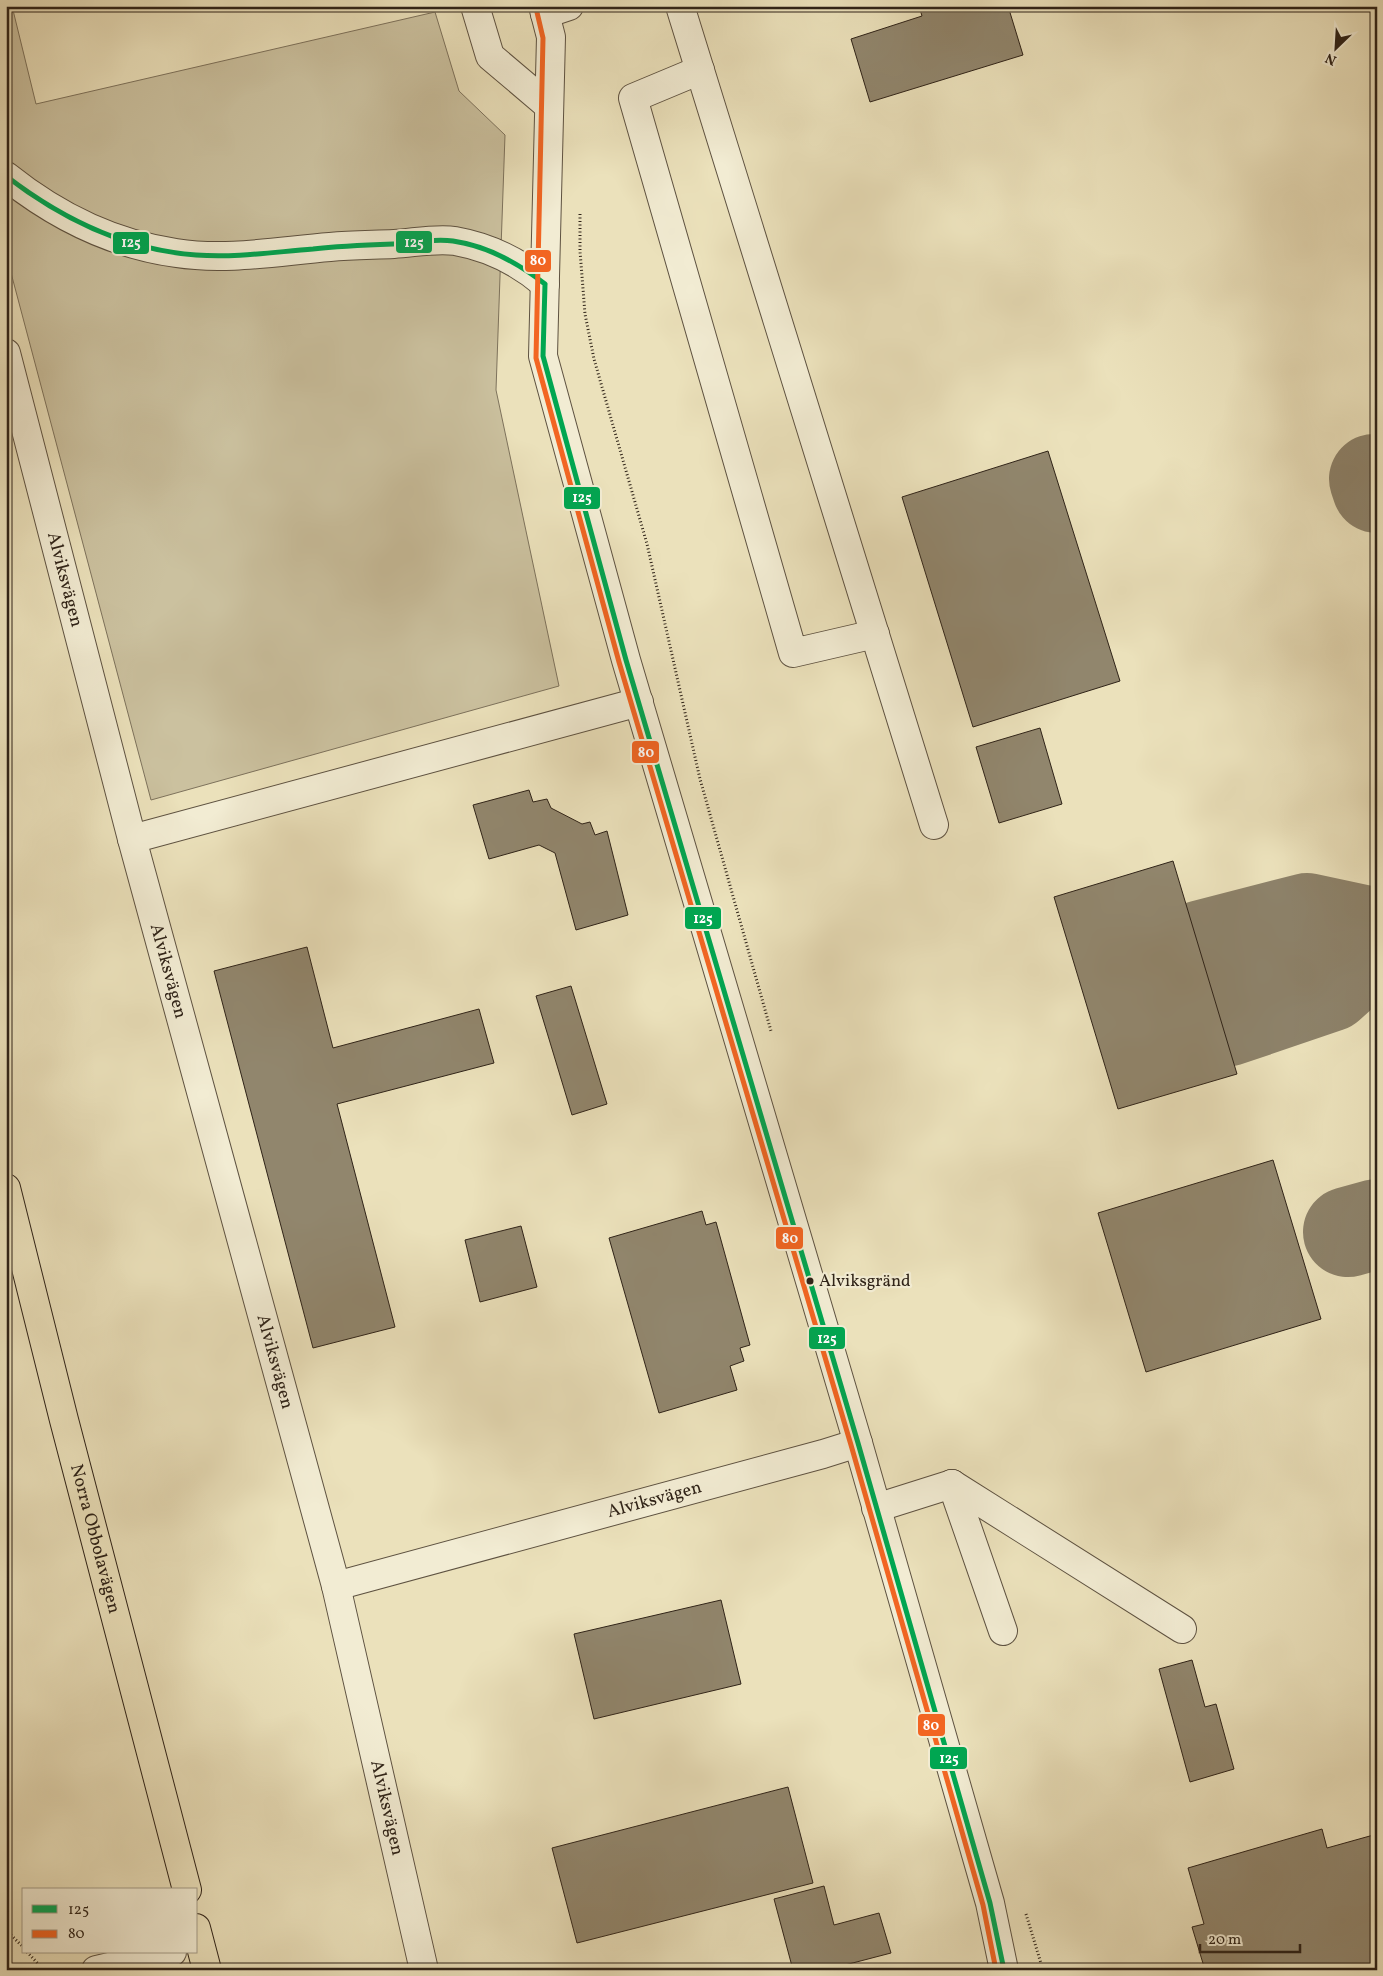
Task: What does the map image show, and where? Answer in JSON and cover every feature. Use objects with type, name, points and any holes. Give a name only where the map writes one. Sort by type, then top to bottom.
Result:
[{"type":"highway","name":"Norra Obbolavägen","points":[[6,1188],[61,1410],[186,1888]]},
{"type":"street","points":[[460,6],[490,56],[549,106]]},
{"type":"street","points":[[476,6],[490,56]]},
{"type":"street","points":[[487,6],[490,56]]},
{"type":"street","points":[[680,6],[934,825]]},
{"type":"street","points":[[552,9],[543,356],[638,702],[858,1443],[990,1903],[1004,1970]]},
{"type":"street","points":[[700,70],[633,98],[793,653],[875,634]]},
{"type":"street","points":[[6,176],[34,199],[81,226],[124,242],[176,253],[241,256],[331,247],[452,240],[489,249],[526,267],[545,284]]},
{"type":"street","name":"Alviksvägen","points":[[6,353],[132,839],[336,1586],[424,1970]]},
{"type":"street","points":[[132,839],[638,702]]},
{"type":"street","name":"Alviksvägen","points":[[336,1586],[858,1443]]},
{"type":"street","points":[[876,1508],[952,1484],[1182,1629]]},
{"type":"street","points":[[952,1484],[1003,1631]]},
{"type":"street","points":[[96,1970],[164,1954]]},
{"type":"path","points":[[580,205],[580,251],[585,314],[594,359],[647,544],[700,778],[772,1035]]},
{"type":"path","points":[[1024,1904],[1043,1970]]},
{"type":"path","points":[[6,1930],[22,1946]]},
{"type":"path","points":[[29,1954],[44,1970]]},
{"type":"shaded area","points":[[6,6],[12,6],[36,104],[435,12],[459,91],[505,135],[496,390],[559,686],[151,800],[6,254]]},
{"type":"building","points":[[919,6],[1008,6],[1023,55],[870,102],[851,39],[922,16]]},
{"type":"building","points":[[1048,451],[1120,681],[973,727],[902,497]]},
{"type":"building","points":[[1040,728],[1062,804],[999,823],[976,747]]},
{"type":"building","points":[[529,790],[533,802],[547,799],[551,808],[582,824],[590,822],[595,835],[607,831],[628,915],[576,930],[555,853],[539,845],[489,859],[473,805]]},
{"type":"building","points":[[1173,861],[1237,1074],[1118,1109],[1054,897]]},
{"type":"building","points":[[307,947],[333,1048],[479,1009],[494,1063],[337,1104],[395,1327],[313,1348],[214,971]]},
{"type":"building","points":[[571,986],[607,1104],[572,1115],[536,996]]},
{"type":"building","points":[[1273,1160],[1321,1319],[1146,1372],[1098,1213]]},
{"type":"building","points":[[702,1211],[706,1225],[716,1222],[750,1345],[740,1348],[744,1361],[730,1366],[737,1390],[659,1413],[609,1238]]},
{"type":"building","points":[[521,1226],[537,1287],[480,1302],[465,1240]]},
{"type":"building","points":[[721,1600],[741,1684],[594,1719],[574,1634]]},
{"type":"building","points":[[1192,1660],[1205,1707],[1216,1704],[1234,1769],[1190,1782],[1159,1669]]},
{"type":"building","points":[[788,1787],[813,1883],[577,1943],[552,1848]]},
{"type":"building","points":[[1322,1829],[1327,1848],[1377,1834],[1377,1970],[1205,1970],[1192,1927],[1204,1924],[1188,1868]]},
{"type":"building","points":[[824,1886],[834,1925],[879,1913],[891,1953],[845,1965],[846,1970],[793,1970],[774,1899]]},
{"type":"taxiway","points":[[1374,479],[1377,488]]},
{"type":"taxiway","points":[[1202,945],[1307,918],[1377,933]]},
{"type":"taxiway","points":[[1226,1022],[1329,987],[1377,944]]},
{"type":"taxiway","points":[[1348,1232],[1377,1224]]},
{"type":"transit line","name":"80","points":[[536,8],[543,38],[536,358],[619,662],[851,1445],[983,1905],[996,1970]]},
{"type":"transit line","name":"125","points":[[6,176],[27,192],[72,219],[95,230],[144,247],[211,256],[446,240],[466,243],[502,256],[545,284]]},
{"type":"transit line","name":"125","points":[[545,284],[543,356],[626,660],[858,1443],[990,1903],[1004,1970]]},
{"type":"place","name":"Alviksgränd","points":[[810,1281]]}]
